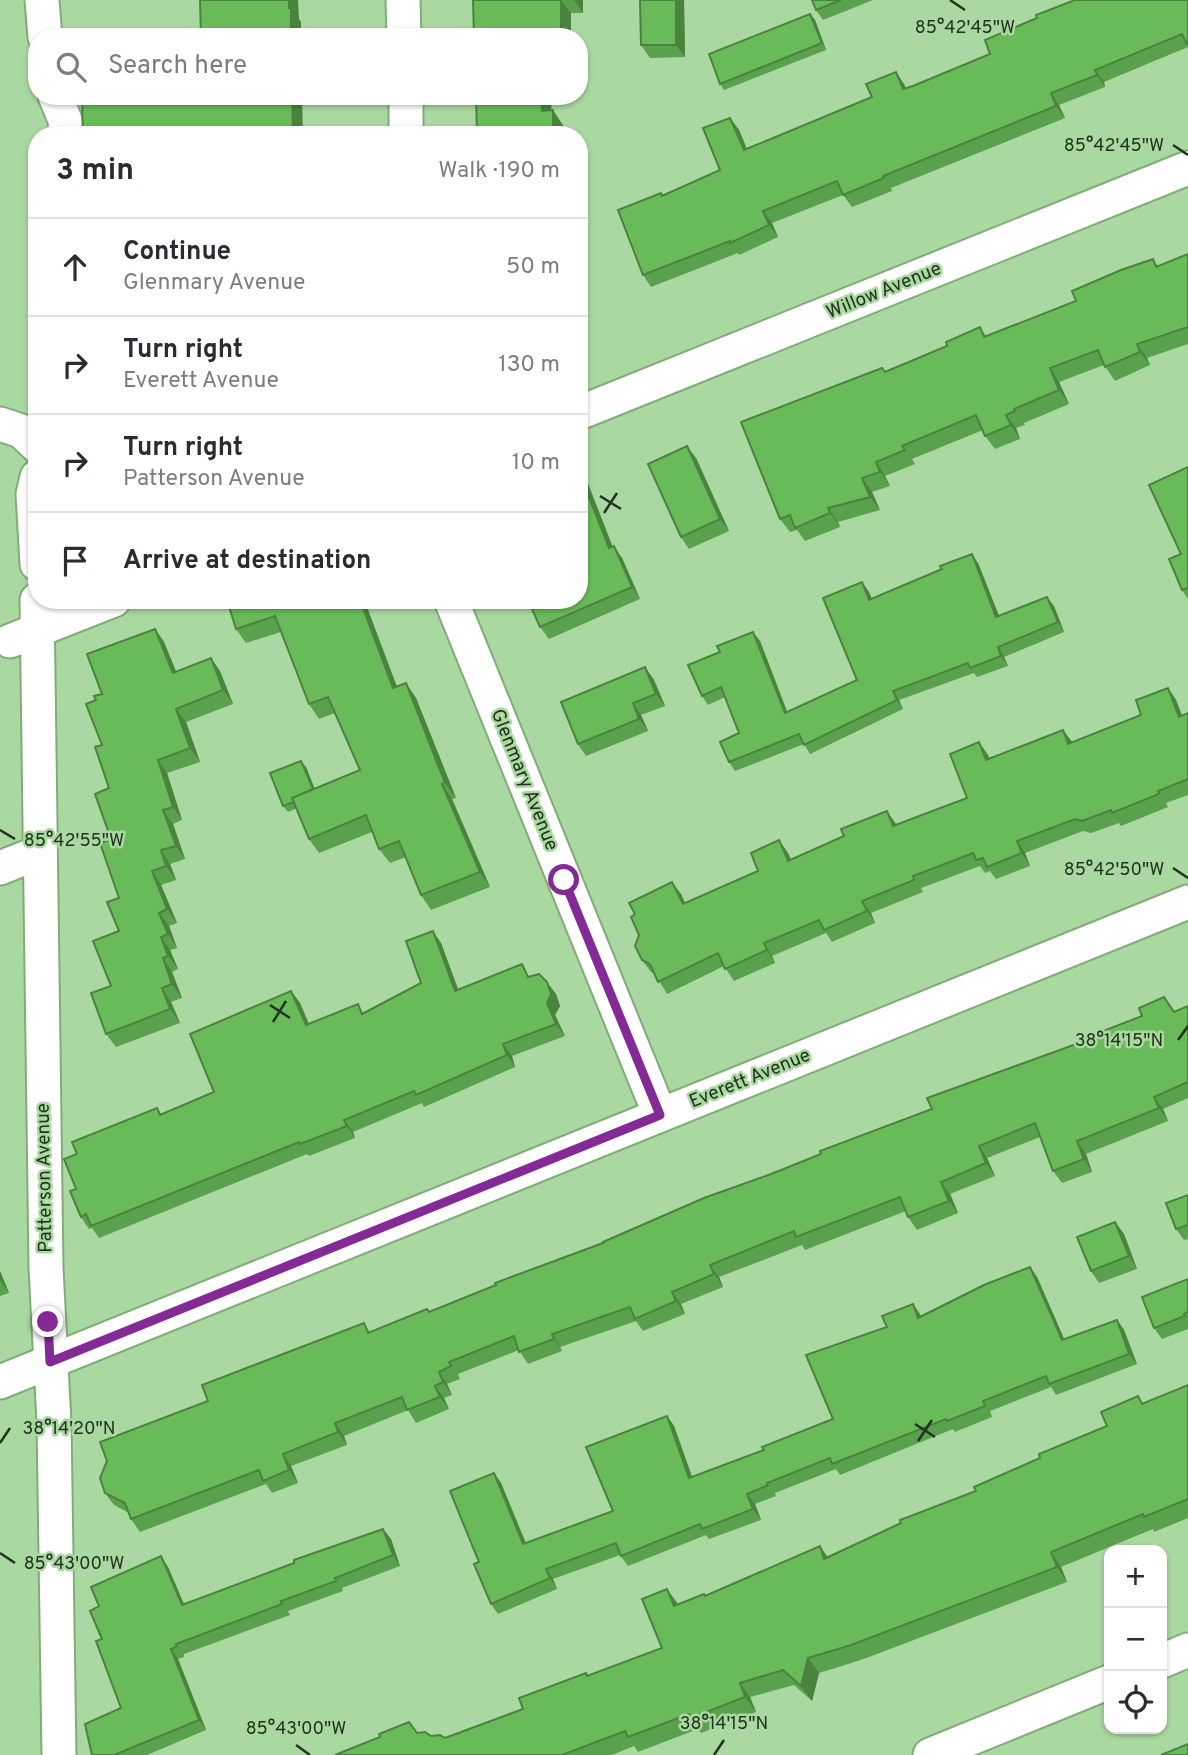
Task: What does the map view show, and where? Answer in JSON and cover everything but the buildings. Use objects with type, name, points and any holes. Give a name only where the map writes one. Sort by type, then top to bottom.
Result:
[{"type":"street","points":[[42,0],[44,28]]},
{"type":"street","points":[[403,0],[404,28]]},
{"type":"street","points":[[59,105],[65,126]]},
{"type":"street","points":[[406,105],[406,126]]},
{"type":"street","name":"Willow Avenue","points":[[588,409],[1188,167]]},
{"type":"street","points":[[0,424],[21,431],[28,438]]},
{"type":"street","points":[[28,624],[82,609]]},
{"type":"street","name":"Glenmary Avenue","points":[[455,609],[660,1115]]},
{"type":"street","name":"Patterson Avenue","points":[[28,624],[40,852],[46,1268],[58,1572],[59,1755]]},
{"type":"street","points":[[0,868],[40,852]]},
{"type":"street","name":"Everett Avenue","points":[[0,1382],[1188,902]]},
{"type":"street","points":[[1167,1659],[1188,1650]]},
{"type":"street","points":[[930,1755],[1104,1684]]},
{"type":"route","points":[[48,1322],[50,1362],[660,1115],[564,880]]}]
